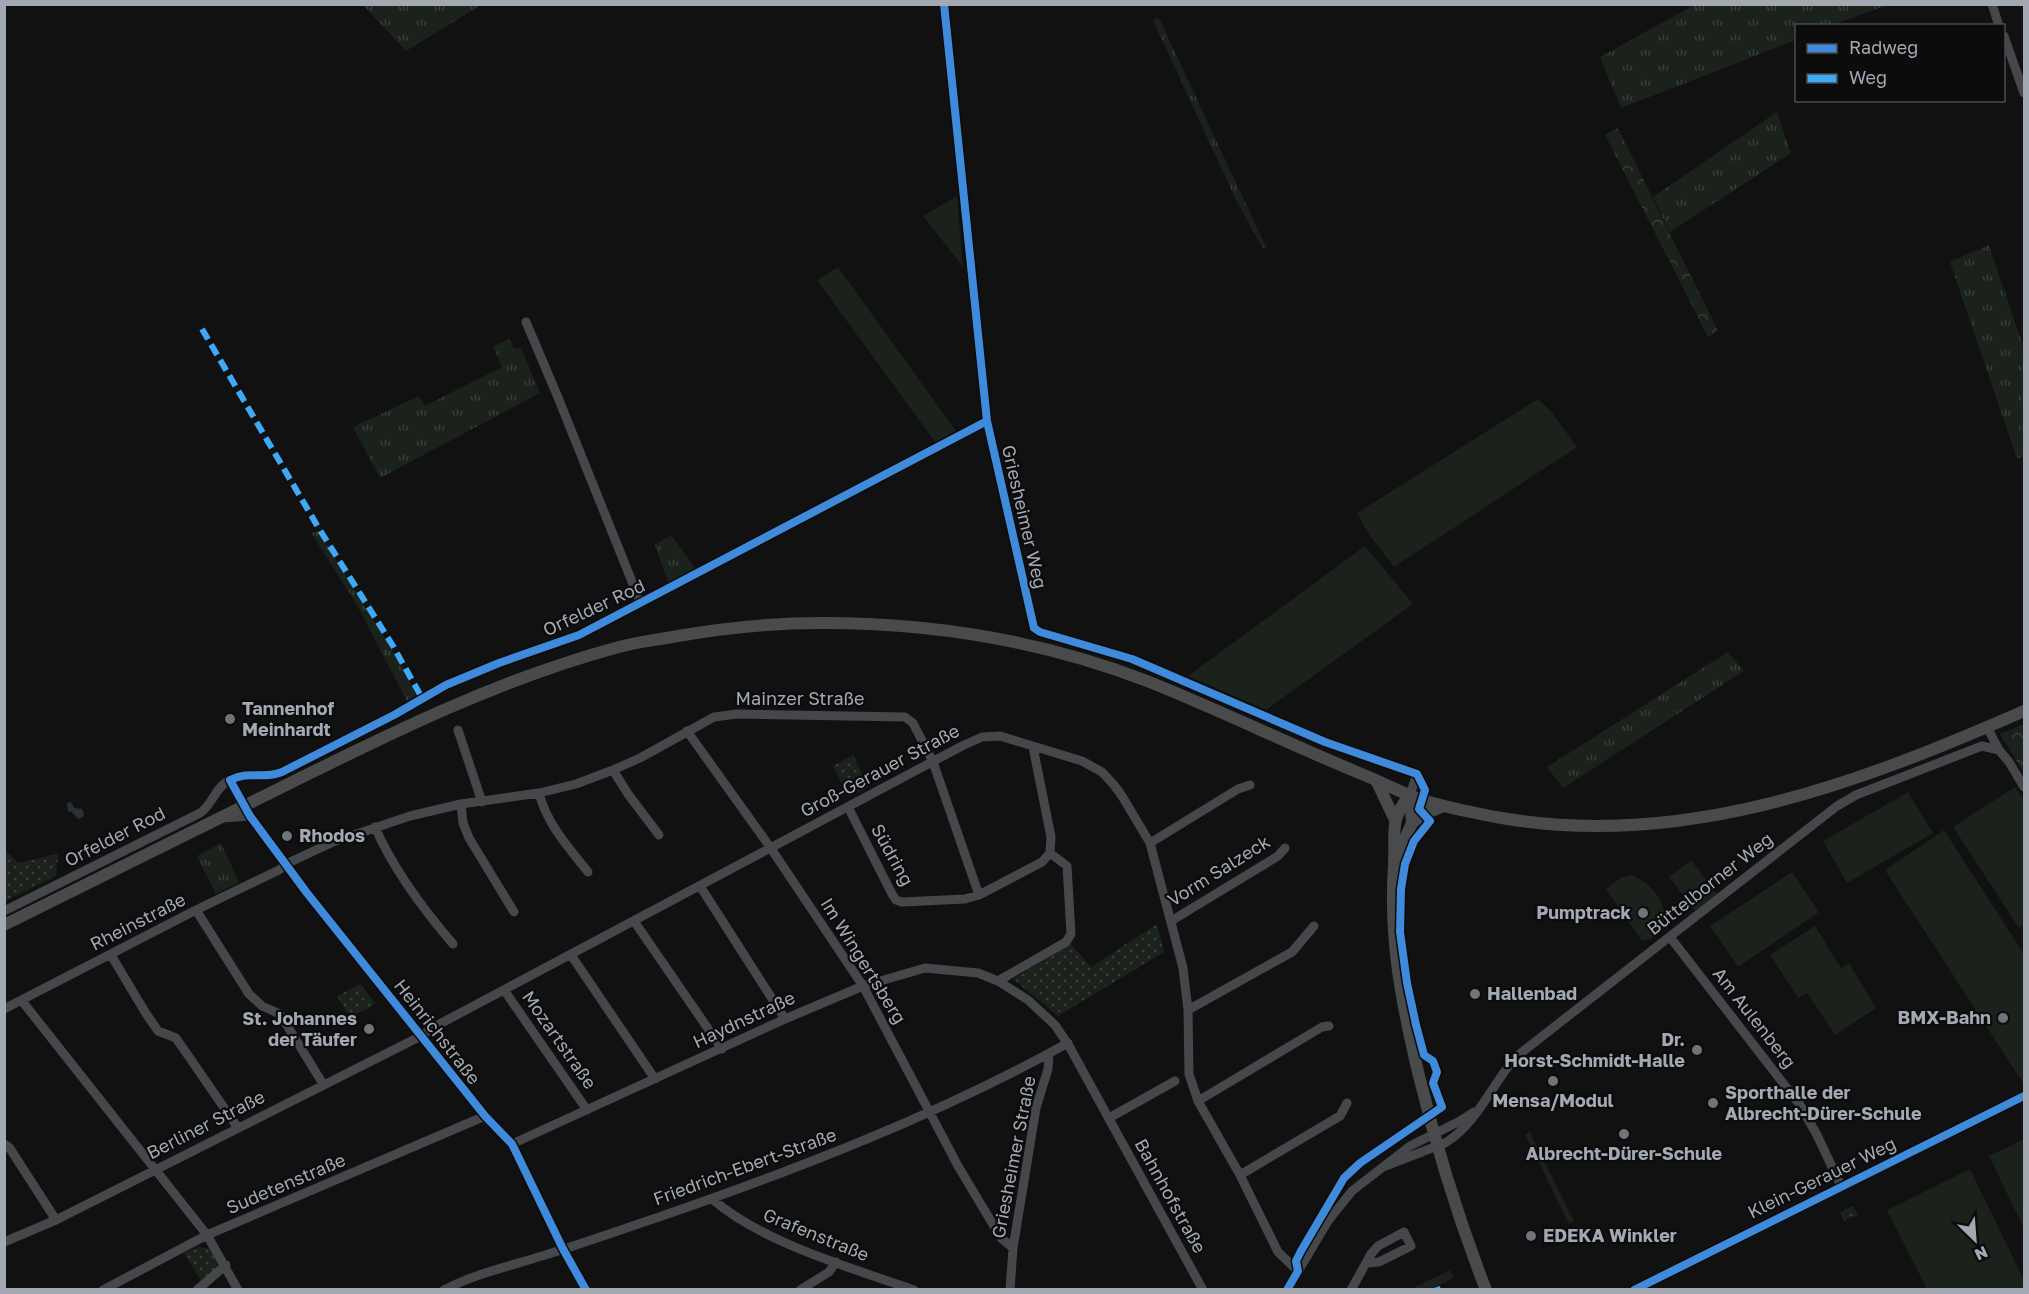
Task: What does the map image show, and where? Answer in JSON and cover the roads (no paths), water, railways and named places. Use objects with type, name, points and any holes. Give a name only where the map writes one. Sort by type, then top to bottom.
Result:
[{"type":"main road","points":[[4,925],[219,819],[247,811],[421,720],[478,695],[555,667],[623,646],[733,627],[818,623],[919,627],[1008,641],[1073,656],[1151,683],[1410,795],[1444,806],[1553,825],[1633,826],[1713,817],[1791,798],[1843,782],[2025,711]]},
{"type":"main road","points":[[1376,780],[1395,820]]},
{"type":"main road","points":[[1410,795],[1399,808],[1395,820],[1392,890],[1399,983],[1428,1116],[1466,1239],[1485,1290]]},
{"type":"main road","points":[[1395,861],[1412,823],[1410,795]]},
{"type":"main road","points":[[1412,823],[1424,814],[1444,806]]},
{"type":"street","name":"Griesheimer Weg","points":[[944,4],[987,421],[1034,628],[1040,632],[1132,659],[1325,742],[1417,774],[1410,795]]},
{"type":"street","points":[[1992,4],[1999,24]]},
{"type":"street","points":[[2005,39],[2025,93]]},
{"type":"street","name":"Orfelder Rod","points":[[526,322],[641,604]]},
{"type":"street","name":"Orfelder Rod","points":[[4,911],[200,813],[208,807],[219,789],[230,780],[247,774],[268,776],[282,772],[394,715],[435,691],[486,669],[579,635],[987,421]]},
{"type":"street","name":"Mainzer Straße","points":[[286,864],[375,827],[410,816],[460,804],[539,793],[576,784],[613,770],[714,717],[737,714],[905,717],[913,723],[933,762],[979,895]]},
{"type":"street","points":[[1987,727],[1999,750],[2025,786]]},
{"type":"street","points":[[458,730],[482,802]]},
{"type":"street","name":"Im Wingertsberg","points":[[687,731],[770,848],[863,986],[958,1166],[1001,1238],[1013,1248]]},
{"type":"street","name":"Groß-Gerauer Straße","points":[[421,1036],[981,737],[1000,736],[1082,761],[1102,772],[1114,785],[1150,843],[1183,968],[1188,1010],[1189,1074],[1198,1101],[1240,1175],[1278,1252],[1298,1271]]},
{"type":"street","name":"Büttelborner Weg","points":[[1287,1290],[1328,1221],[1352,1191],[1410,1146],[1435,1140],[1479,1107],[1517,1056],[1837,806],[1856,795],[1982,746],[1999,750]]},
{"type":"street","points":[[998,981],[1066,942],[1071,934],[1067,866],[1050,853],[1051,837],[1034,747]]},
{"type":"street","points":[[613,770],[659,835]]},
{"type":"street","points":[[230,780],[247,811]]},
{"type":"street","points":[[1150,843],[1238,789],[1250,785]]},
{"type":"street","points":[[539,793],[543,809],[551,824],[588,872]]},
{"type":"street","points":[[460,804],[469,838],[514,912]]},
{"type":"street","name":"Südring","points":[[848,807],[892,894],[896,900],[902,902],[965,899],[979,895],[1042,862],[1050,853]]},
{"type":"street","name":"Heinrichstraße","points":[[247,811],[421,1036],[485,1116],[512,1144],[586,1290]]},
{"type":"street","points":[[375,827],[386,852],[453,944]]},
{"type":"street","name":"Vorm Salzeck","points":[[1170,921],[1278,856],[1285,848]]},
{"type":"street","name":"Rheinstraße","points":[[4,1009],[279,870],[286,864]]},
{"type":"street","points":[[700,886],[786,1019]]},
{"type":"street","points":[[196,910],[249,994],[262,1006],[280,1014],[323,1084]]},
{"type":"street","points":[[634,921],[722,1049]]},
{"type":"street","points":[[1188,1010],[1292,952],[1314,926]]},
{"type":"street","name":"Am Aulenberg","points":[[1670,937],[1800,1105],[1841,1186]]},
{"type":"street","points":[[111,955],[145,1012],[159,1031],[176,1038],[238,1128]]},
{"type":"street","points":[[571,955],[655,1079]]},
{"type":"street","name":"Haydnstraße","points":[[512,1144],[863,986],[926,968],[978,973],[998,981],[1028,1000],[1055,1025],[1068,1043]]},
{"type":"street","name":"Mozartstraße","points":[[504,990],[587,1110]]},
{"type":"street","points":[[22,1001],[207,1235],[226,1265],[238,1290]]},
{"type":"street","points":[[1198,1101],[1322,1027],[1329,1026]]},
{"type":"street","name":"Berliner Straße","points":[[4,1242],[56,1220],[421,1036]]},
{"type":"street","name":"Griesheimer Straße","points":[[1010,1290],[1013,1248],[1036,1108],[1048,1069],[1049,1053],[1068,1043]]},
{"type":"street","name":"Bahnhofstraße","points":[[1068,1043],[1203,1290]]},
{"type":"street","name":"Friedrich-Ebert-Straße","points":[[444,1290],[485,1274],[712,1199],[848,1147],[930,1111],[1049,1053]]},
{"type":"street","points":[[1109,1118],[1175,1081]]},
{"type":"street","name":"Klein-Gerauer Weg","points":[[1634,1290],[2025,1096]]},
{"type":"street","points":[[1240,1175],[1340,1116],[1347,1103]]},
{"type":"street","name":"Sudetenstraße","points":[[103,1290],[207,1235],[485,1116]]},
{"type":"street","points":[[4,1144],[9,1147],[56,1220]]},
{"type":"street","name":"Grafenstraße","points":[[712,1199],[727,1212],[756,1229],[836,1262],[914,1290]]},
{"type":"street","points":[[1351,1290],[1366,1263],[1378,1246],[1404,1232],[1411,1246],[1379,1262],[1366,1263]]},
{"type":"street","points":[[800,1290],[829,1272],[836,1262]]},
{"type":"street","points":[[197,1290],[226,1265]]},
{"type":"water","points":[[71,802],[74,808],[82,809],[83,817],[78,819],[68,811],[67,803]]},
{"type":"place","name":"Tannenhof Meinhardt","points":[[230,719]]},
{"type":"place","name":"Rhodos","points":[[287,836]]},
{"type":"place","name":"Pumptrack","points":[[1643,913]]},
{"type":"place","name":"Hallenbad","points":[[1475,994]]},
{"type":"place","name":"BMX-Bahn","points":[[2003,1018]]},
{"type":"place","name":"St. Johannes der Täufer","points":[[369,1029]]},
{"type":"place","name":"Dr. Horst-Schmidt-Halle","points":[[1697,1050]]},
{"type":"place","name":"Mensa/Modul","points":[[1553,1081]]},
{"type":"place","name":"Sporthalle der Albrecht-Dürer-Schule","points":[[1713,1103]]},
{"type":"place","name":"Albrecht-Dürer-Schule","points":[[1624,1134]]},
{"type":"place","name":"EDEKA Winkler","points":[[1531,1236]]}]
